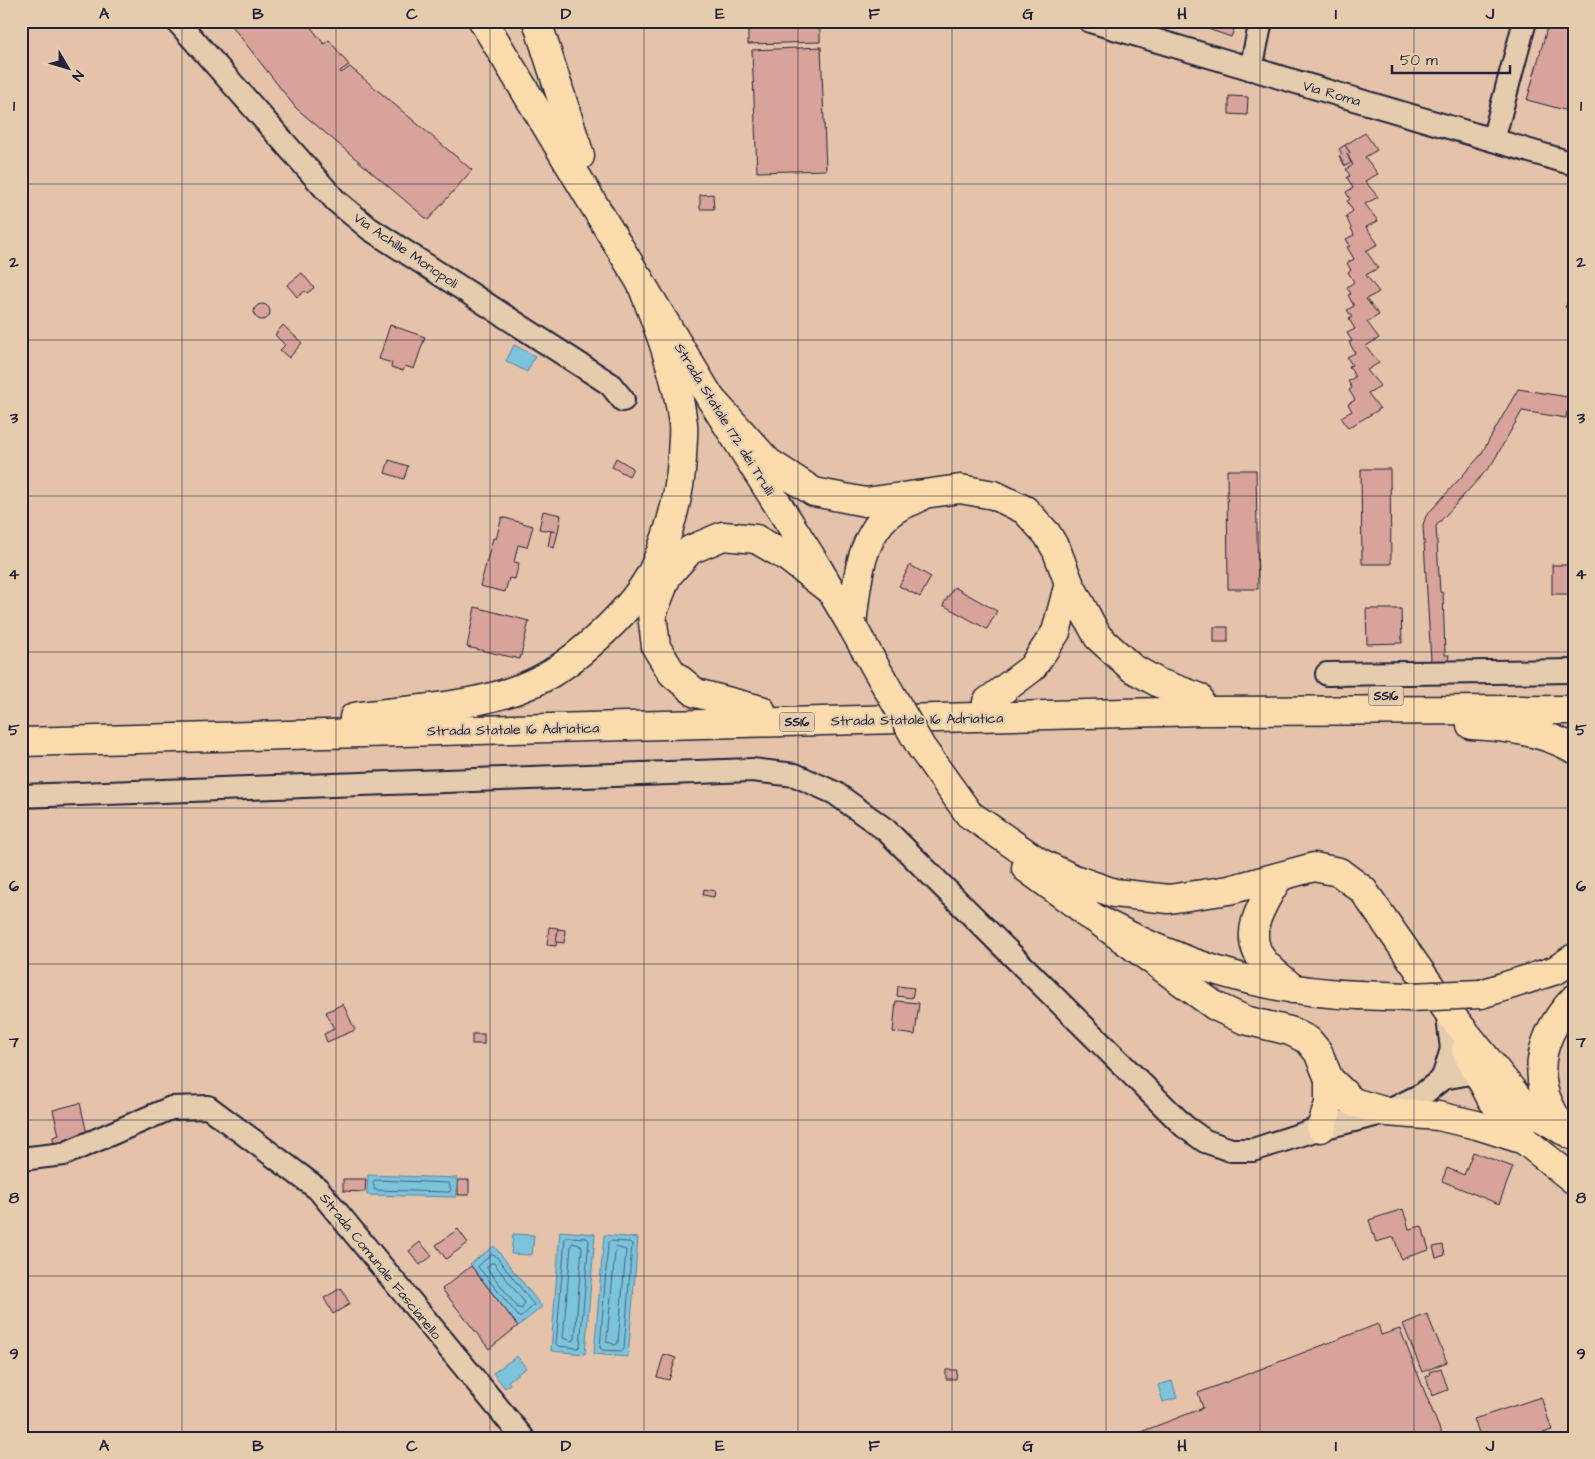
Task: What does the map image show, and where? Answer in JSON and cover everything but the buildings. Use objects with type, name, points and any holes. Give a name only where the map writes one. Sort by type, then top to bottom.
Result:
[{"type":"main road","points":[[470,21],[538,111]]},
{"type":"main road","name":"Strada Statale 172 dei Trulli","points":[[483,21],[711,399],[831,591],[921,748],[969,814]]},
{"type":"main road","points":[[537,21],[567,123],[600,214]]},
{"type":"main road","points":[[354,717],[475,701],[535,682],[583,651],[622,613],[653,569],[672,518],[681,478],[683,426],[674,372],[640,280]]},
{"type":"main road","points":[[711,399],[768,462],[814,492],[865,502],[960,489],[994,495],[1025,510],[1047,534],[1057,551],[1069,583],[1098,637],[1132,668],[1159,683],[1198,698]]},
{"type":"main road","points":[[852,626],[858,573],[874,531],[896,509],[930,493]]},
{"type":"main road","points":[[761,710],[696,693],[672,673],[656,647],[652,614],[667,576],[690,550],[723,536],[756,539],[787,557],[831,591]]},
{"type":"main road","points":[[987,702],[1032,668],[1056,632],[1069,583]]},
{"type":"main road","name":"Strada Statale 16 Adriatica","points":[[21,724],[761,710],[987,702],[1198,698],[1574,695]]},
{"type":"main road","name":"Strada Statale 16 Adriatica","points":[[21,742],[1158,712],[1574,710]]},
{"type":"main road","points":[[1158,712],[1480,726],[1534,732],[1558,739],[1574,749]]},
{"type":"main road","points":[[969,814],[1039,862],[1074,879],[1114,893],[1169,898],[1230,890],[1314,867],[1339,872],[1363,890],[1447,1010],[1487,1072],[1539,1116],[1568,1133]]},
{"type":"main road","points":[[969,814],[1002,849],[1088,915],[1215,1006],[1246,1020],[1290,1031],[1308,1040],[1318,1052],[1329,1079],[1353,1102],[1387,1112],[1438,1116],[1477,1125],[1524,1140]]},
{"type":"main road","points":[[1279,877],[1258,914],[1252,938],[1263,961],[1293,989]]},
{"type":"main road","points":[[1088,915],[1164,951],[1234,976],[1293,989],[1326,994],[1410,997],[1574,989]]},
{"type":"main road","points":[[1481,994],[1556,970],[1574,958]]},
{"type":"main road","points":[[1568,1133],[1544,1093],[1541,1072],[1545,1039],[1562,1012],[1574,999]]},
{"type":"main road","points":[[1487,1072],[1491,1098],[1524,1140],[1574,1180]]},
{"type":"main road","points":[[1321,1128],[1328,1104],[1329,1079]]},
{"type":"street","name":"Via Achille Monopoli","points":[[177,21],[336,201],[370,229],[610,384],[623,400]]},
{"type":"street","name":"Via Roma","points":[[1090,21],[1574,164]]},
{"type":"street","points":[[1251,69],[1261,21]]},
{"type":"street","points":[[1493,140],[1525,21]]},
{"type":"street","points":[[1327,674],[1574,671]]},
{"type":"street","points":[[21,796],[752,770],[795,775],[835,793],[886,830],[1184,1126],[1205,1141],[1231,1150],[1254,1150],[1321,1128],[1387,1112],[1423,1094],[1443,1078],[1487,1072]]},
{"type":"street","points":[[1443,1078],[1452,1049],[1447,1010]]},
{"type":"street","name":"Strada Comunale Fascianello","points":[[21,1158],[64,1154],[171,1108],[208,1107],[318,1189],[523,1438]]},
{"type":"water","points":[[514,345],[535,356],[527,372],[506,361]]},
{"type":"water","points":[[368,1175],[457,1178],[456,1197],[367,1195]]},
{"type":"water","points":[[560,1231],[595,1234],[585,1354],[551,1351]]},
{"type":"water","points":[[513,1234],[534,1235],[532,1255],[511,1254]]},
{"type":"water","points":[[604,1235],[638,1238],[628,1357],[594,1354]]},
{"type":"water","points":[[494,1246],[542,1307],[518,1326],[470,1264]]},
{"type":"water","points":[[517,1356],[526,1368],[508,1381],[510,1384],[505,1388],[493,1373]]},
{"type":"water","points":[[1172,1381],[1177,1398],[1163,1402],[1158,1385]]}]
